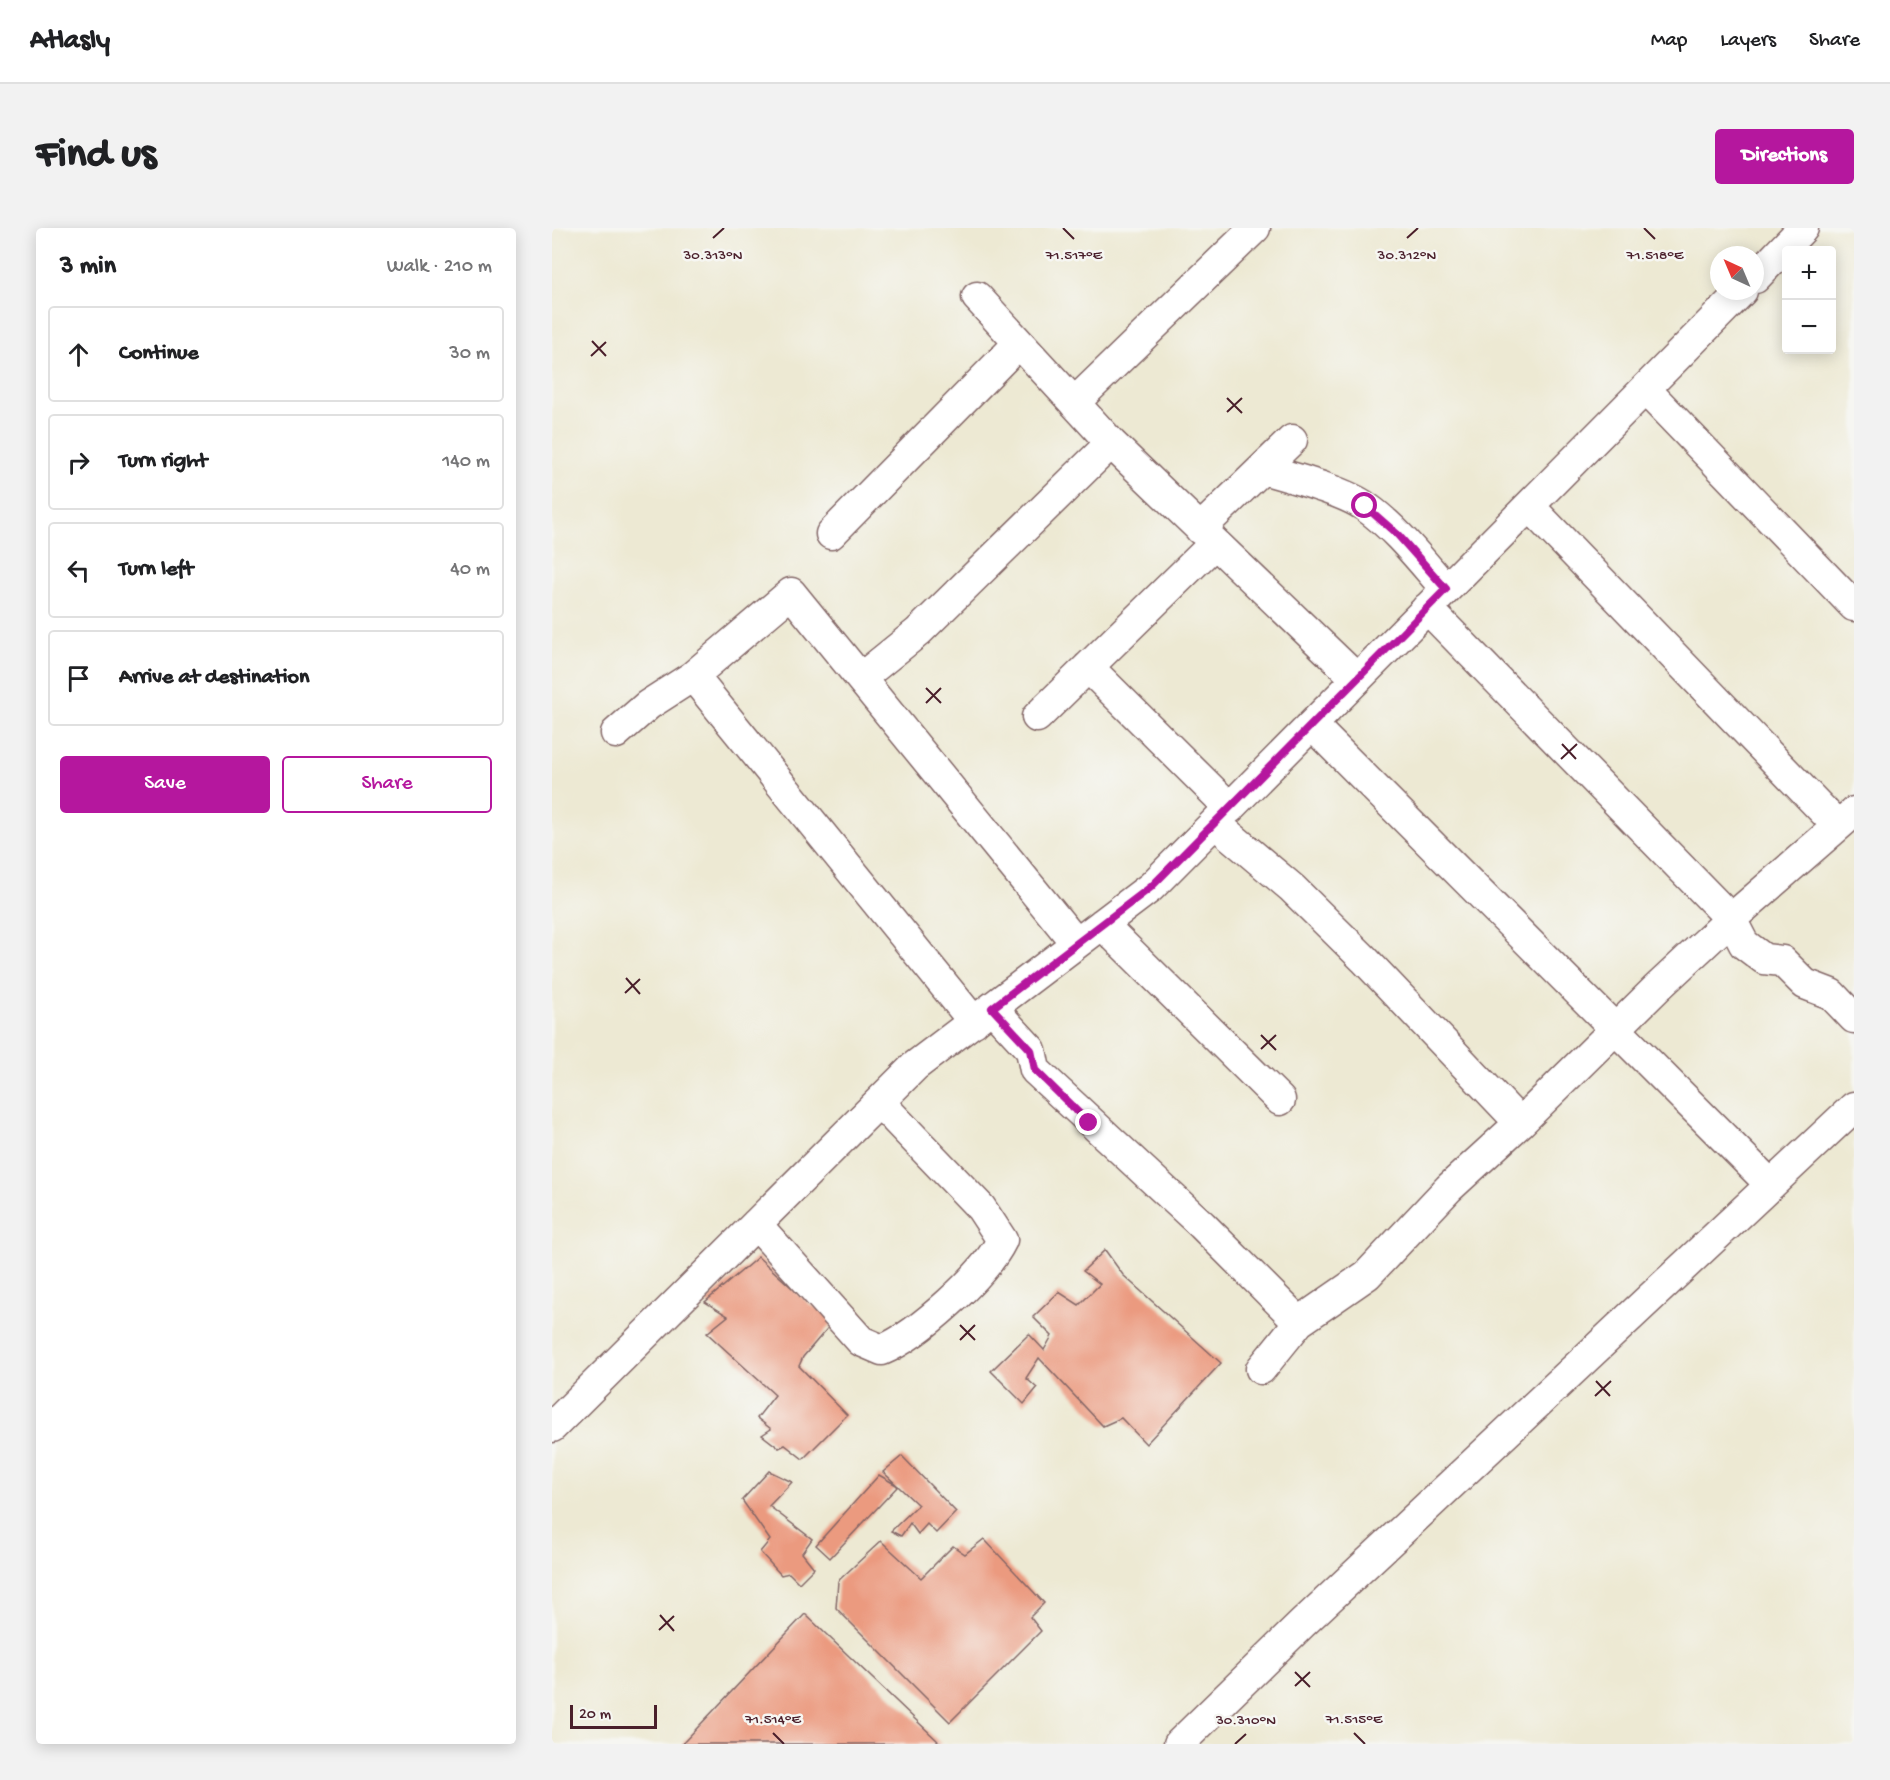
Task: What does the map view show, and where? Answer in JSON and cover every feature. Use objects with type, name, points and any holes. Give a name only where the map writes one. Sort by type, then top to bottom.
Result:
[{"type":"street","points":[[1074,403],[1255,228]]},
{"type":"street","points":[[1764,269],[1803,228]]},
{"type":"street","points":[[977,297],[1111,443],[1357,679]]},
{"type":"street","points":[[552,1427],[915,1066],[1151,887],[1733,300]]},
{"type":"street","points":[[831,534],[1019,343]]},
{"type":"street","points":[[1645,390],[1854,606]]},
{"type":"street","points":[[1037,717],[1088,667],[1208,536],[1263,469],[1292,440]]},
{"type":"street","points":[[861,678],[918,632],[1111,443]]},
{"type":"street","points":[[1263,469],[1307,482],[1365,506],[1398,535],[1437,599],[1731,919],[1744,944],[1764,959],[1782,960],[1805,984],[1832,994],[1854,1018]]},
{"type":"street","points":[[1261,1369],[1299,1322],[1367,1275],[1449,1188],[1520,1123],[1731,919],[1846,819],[1529,506]]},
{"type":"street","points":[[616,733],[648,705],[693,676],[792,593],[1076,943]]},
{"type":"street","points":[[1088,667],[1222,815],[1364,959],[1520,1123]]},
{"type":"street","points":[[693,676],[983,1015],[1031,1050],[1035,1070],[1202,1225],[1299,1322]]},
{"type":"street","points":[[1312,725],[1771,1185]]},
{"type":"street","points":[[1102,924],[1280,1100]]},
{"type":"street","points":[[756,1224],[861,1341],[882,1350],[901,1342],[993,1258],[1002,1240],[981,1208],[879,1102]]},
{"type":"street","points":[[1179,1744],[1302,1624],[1854,1107]]},
{"type":"building","points":[[1105,1250],[1123,1275],[1221,1363],[1146,1444],[1121,1418],[1103,1426],[1039,1358],[1026,1378],[1037,1388],[1024,1404],[991,1371],[1029,1334],[1044,1350],[1052,1336],[1033,1317],[1059,1292],[1079,1305],[1100,1284],[1083,1271]]},
{"type":"building","points":[[758,1257],[811,1305],[838,1316],[803,1357],[799,1366],[847,1415],[803,1459],[785,1445],[779,1448],[762,1435],[771,1429],[757,1418],[775,1395],[707,1333],[728,1316],[705,1302]]},
{"type":"building","points":[[902,1456],[956,1512],[936,1533],[927,1524],[918,1534],[910,1523],[901,1536],[891,1531],[918,1505],[883,1472]]},
{"type":"building","points":[[769,1471],[792,1482],[769,1506],[812,1539],[802,1553],[814,1568],[799,1583],[789,1573],[781,1575],[760,1552],[770,1540],[742,1500]]},
{"type":"building","points":[[879,1475],[898,1486],[830,1558],[816,1545]]},
{"type":"building","points":[[984,1539],[1044,1603],[1030,1617],[1041,1631],[950,1722],[836,1608],[838,1581],[881,1541],[921,1578],[953,1546],[965,1554]]},
{"type":"building","points":[[805,1614],[941,1744],[682,1744]]},
{"type":"route","points":[[1089,1123],[1035,1070],[1031,1050],[992,1008],[1151,887],[1446,589],[1398,535],[1365,506]]}]
